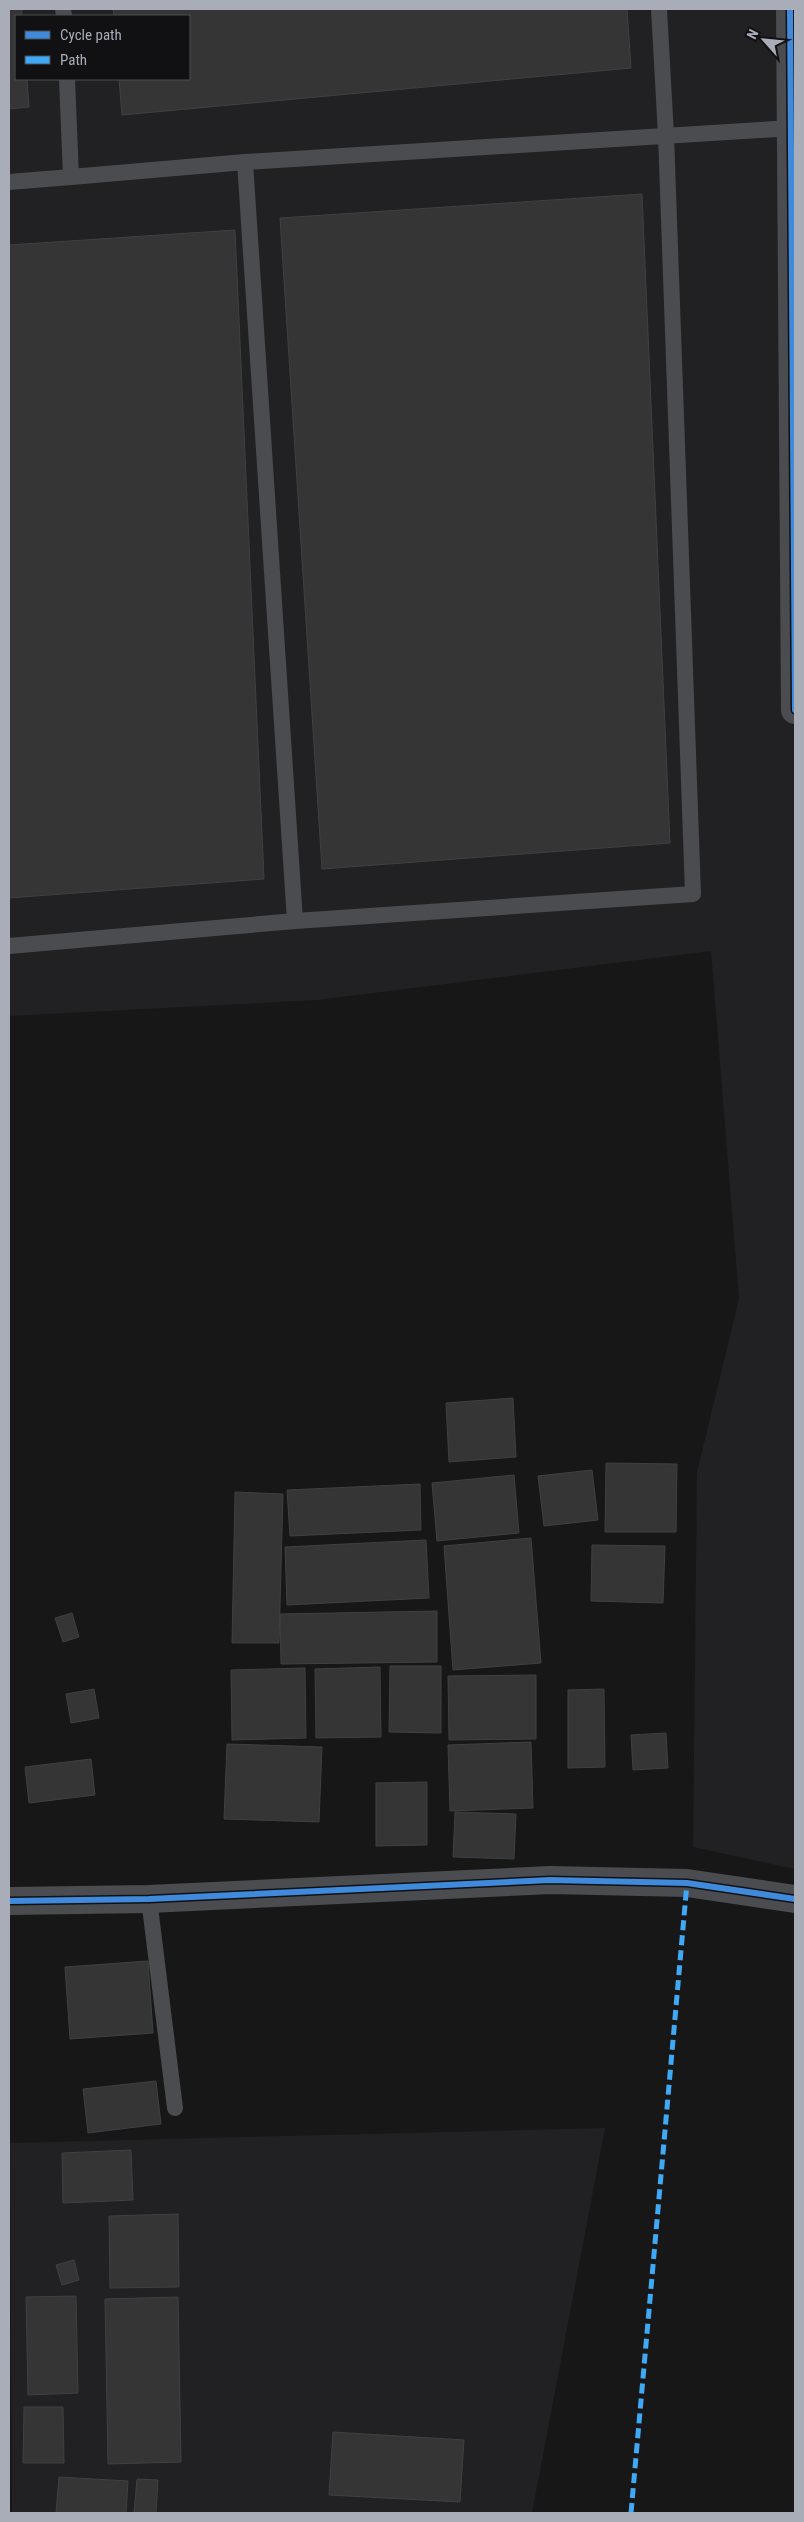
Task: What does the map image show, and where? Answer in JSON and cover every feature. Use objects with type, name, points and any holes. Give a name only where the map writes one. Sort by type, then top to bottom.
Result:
[{"type":"street","points":[[790,9],[795,710]]},
{"type":"street","points":[[9,1901],[149,1899],[550,1880],[687,1883],[795,1899]]},
{"type":"lane","points":[[9,946],[295,921],[693,894],[666,135],[659,9]]},
{"type":"lane","points":[[67,80],[71,177]]},
{"type":"lane","points":[[9,182],[245,162],[792,128]]},
{"type":"lane","points":[[245,162],[295,921]]},
{"type":"lane","points":[[149,1899],[175,2108]]},
{"type":"shaded area","points":[[9,9],[795,9],[795,1869],[693,1847],[697,1472],[739,1299],[711,951],[317,1000],[9,1016]]},
{"type":"shaded area","points":[[605,2128],[532,2513],[12,2513],[10,2143]]},
{"type":"building","points":[[9,9],[22,9],[22,15],[15,15],[15,80],[27,80],[29,107],[9,109]]},
{"type":"building","points":[[113,9],[627,9],[631,68],[122,115],[119,80],[190,80],[190,15],[114,15]]},
{"type":"building","points":[[642,194],[670,843],[322,869],[280,218]]},
{"type":"building","points":[[235,230],[264,879],[9,898],[9,245]]},
{"type":"building","points":[[513,1398],[516,1457],[449,1462],[446,1403]]},
{"type":"building","points":[[606,1463],[677,1464],[676,1532],[605,1532]]},
{"type":"building","points":[[592,1470],[598,1520],[544,1526],[538,1476]]},
{"type":"building","points":[[514,1475],[519,1533],[437,1541],[432,1483]]},
{"type":"building","points":[[420,1484],[421,1530],[290,1536],[287,1490]]},
{"type":"building","points":[[235,1492],[283,1494],[279,1643],[232,1643]]},
{"type":"building","points":[[531,1538],[541,1663],[453,1670],[444,1546]]},
{"type":"building","points":[[426,1540],[429,1598],[287,1605],[285,1547]]},
{"type":"building","points":[[592,1545],[665,1546],[663,1603],[591,1601]]},
{"type":"building","points":[[437,1611],[437,1662],[281,1664],[280,1614]]},
{"type":"building","points":[[72,1613],[79,1637],[63,1642],[55,1618]]},
{"type":"building","points":[[390,1666],[441,1666],[441,1733],[389,1732]]},
{"type":"building","points":[[380,1667],[381,1737],[316,1738],[315,1669]]},
{"type":"building","points":[[305,1668],[306,1738],[232,1740],[231,1670]]},
{"type":"building","points":[[536,1675],[536,1739],[449,1740],[448,1676]]},
{"type":"building","points":[[94,1689],[99,1718],[71,1723],[66,1694]]},
{"type":"building","points":[[604,1689],[605,1767],[568,1768],[568,1690]]},
{"type":"building","points":[[666,1733],[668,1768],[633,1770],[631,1735]]},
{"type":"building","points":[[531,1742],[533,1808],[450,1811],[448,1745]]},
{"type":"building","points":[[227,1744],[322,1747],[319,1822],[224,1819]]},
{"type":"building","points":[[91,1759],[95,1795],[29,1803],[25,1767]]},
{"type":"building","points":[[427,1782],[427,1845],[376,1846],[376,1783]]},
{"type":"building","points":[[455,1812],[516,1814],[514,1859],[453,1857]]},
{"type":"building","points":[[148,1961],[153,2033],[70,2039],[65,1967]]},
{"type":"building","points":[[156,2081],[161,2124],[88,2133],[83,2089]]},
{"type":"building","points":[[131,2150],[133,2200],[63,2203],[62,2153]]},
{"type":"building","points":[[178,2214],[179,2287],[110,2288],[109,2216]]},
{"type":"building","points":[[74,2260],[79,2280],[62,2285],[56,2265]]},
{"type":"building","points":[[76,2296],[78,2393],[28,2395],[26,2297]]},
{"type":"building","points":[[178,2297],[181,2462],[108,2464],[105,2299]]},
{"type":"building","points":[[24,2407],[63,2407],[64,2463],[23,2463]]},
{"type":"building","points":[[333,2432],[464,2440],[460,2502],[329,2495]]},
{"type":"building","points":[[59,2477],[128,2481],[126,2513],[56,2513]]},
{"type":"building","points":[[137,2479],[158,2480],[156,2513],[134,2513]]},
{"type":"marked path","points":[[631,2513],[687,1883]]},
{"type":"cycle path","points":[[790,9],[795,710]]},
{"type":"cycle path","points":[[9,1901],[149,1899],[550,1880],[687,1883],[795,1899]]}]
